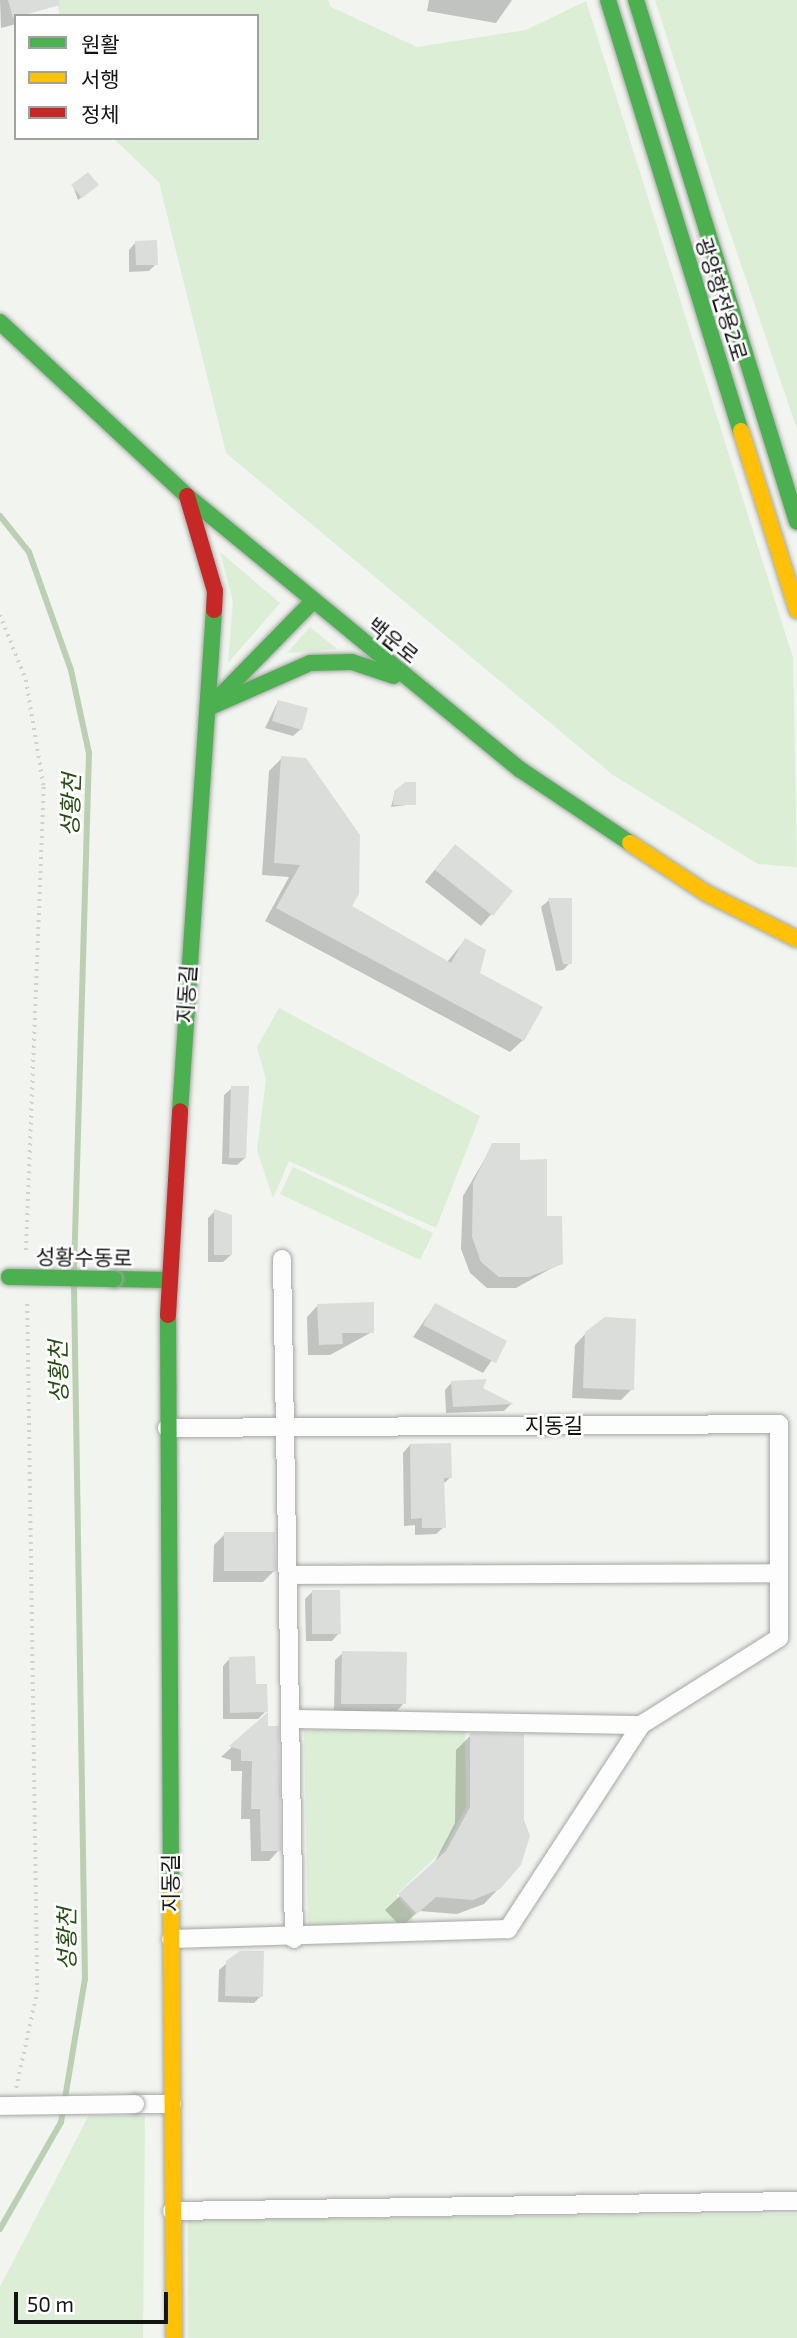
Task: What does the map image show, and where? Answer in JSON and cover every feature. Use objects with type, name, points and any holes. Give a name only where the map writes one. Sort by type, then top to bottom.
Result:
[{"type":"main road","name":"광양항전용2로","points":[[608,0],[797,610]]},
{"type":"main road","name":"광양항전용2로","points":[[636,0],[797,522]]},
{"type":"main road","name":"백운로","points":[[0,322],[187,496],[412,682],[567,801],[706,893],[797,939]]},
{"type":"main road","name":"지동길","points":[[174,2338],[168,1280],[215,591],[187,496]]},
{"type":"main road","points":[[208,708],[312,602]]},
{"type":"main road","points":[[208,708],[310,663],[352,662],[412,682]]},
{"type":"main road","name":"성황수동로","points":[[5,1277],[168,1280]]},
{"type":"street","points":[[282,1259],[294,1939]]},
{"type":"street","name":"지동길","points":[[167,1428],[779,1424],[779,1573]]},
{"type":"street","points":[[171,1939],[294,1939],[508,1929],[641,1725],[779,1638],[779,1573],[288,1575]]},
{"type":"street","points":[[290,1719],[641,1725]]},
{"type":"street","points":[[6,2101],[172,2104]]},
{"type":"street","points":[[172,2211],[797,2201]]},
{"type":"path","points":[[0,615],[26,680],[44,787],[26,1259]]},
{"type":"path","points":[[6,2101],[23,2074],[37,1992],[26,1287]]},
{"type":"green space","points":[[56,0],[328,0],[331,7],[417,47],[526,30],[586,1],[793,658],[797,867],[758,864],[613,775],[226,453],[159,182],[115,140],[259,140],[259,14],[60,14]]},
{"type":"green space","points":[[655,0],[797,0],[797,429],[716,191]]},
{"type":"green space","points":[[220,552],[280,603],[228,663],[233,601]]},
{"type":"green space","points":[[310,627],[337,649],[287,653]]},
{"type":"green space","points":[[279,1008],[480,1116],[436,1228],[289,1161],[273,1198],[257,1150],[266,1080],[257,1047]]},
{"type":"green space","points":[[293,1167],[433,1233],[420,1260],[280,1194]]},
{"type":"green space","points":[[465,1727],[466,1807],[444,1849],[396,1895],[412,1913],[413,1924],[308,1927],[304,1730]]},
{"type":"green space","points":[[89,2115],[145,2116],[143,2338],[0,2338],[0,2287]]},
{"type":"green space","points":[[797,2214],[797,2338],[188,2338],[188,2219]]},
{"type":"building","points":[[8,0],[59,0],[60,5],[27,14],[14,14],[13,18]]},
{"type":"building","points":[[88,172],[99,185],[82,198],[71,185]]},
{"type":"building","points":[[157,240],[158,265],[136,265],[135,241]]},
{"type":"building","points":[[278,700],[308,708],[302,730],[272,721]]},
{"type":"building","points":[[281,756],[306,758],[360,835],[359,894],[352,906],[451,963],[465,938],[486,950],[480,973],[543,1007],[524,1041],[276,908],[300,865],[274,863]]},
{"type":"building","points":[[405,782],[416,782],[416,805],[393,805],[394,791]]},
{"type":"building","points":[[455,844],[513,891],[493,916],[435,870]]},
{"type":"building","points":[[548,898],[572,898],[572,964],[563,964]]},
{"type":"building","points":[[231,1086],[249,1086],[246,1158],[229,1158]]},
{"type":"building","points":[[492,1143],[520,1143],[520,1160],[547,1159],[547,1216],[562,1216],[563,1264],[528,1277],[499,1277],[481,1262],[472,1237],[473,1183]]},
{"type":"building","points":[[214,1209],[232,1215],[232,1255],[214,1255]]},
{"type":"building","points":[[374,1302],[374,1333],[342,1333],[343,1344],[319,1345],[317,1304]]},
{"type":"building","points":[[435,1303],[507,1341],[496,1363],[423,1325]]},
{"type":"building","points":[[605,1317],[636,1319],[634,1390],[583,1388],[585,1332]]},
{"type":"building","points":[[487,1379],[483,1388],[514,1404],[453,1407],[451,1381]]},
{"type":"building","points":[[451,1443],[452,1478],[444,1478],[446,1528],[422,1528],[422,1518],[411,1519],[410,1444]]},
{"type":"building","points":[[224,1532],[275,1532],[276,1571],[224,1571]]},
{"type":"building","points":[[312,1590],[340,1590],[341,1634],[312,1634]]},
{"type":"building","points":[[342,1651],[407,1652],[406,1704],[341,1704]]},
{"type":"building","points":[[255,1656],[256,1684],[267,1684],[268,1712],[230,1713],[229,1657]]},
{"type":"building","points":[[268,1712],[268,1726],[279,1726],[281,1851],[261,1851],[260,1809],[251,1809],[252,1761],[241,1761],[241,1750],[229,1746]]},
{"type":"building","points":[[470,1733],[524,1734],[524,1820],[530,1836],[521,1865],[500,1889],[473,1900],[436,1897],[417,1914],[398,1894],[446,1851],[470,1807]]},
{"type":"building","points":[[240,1951],[264,1951],[263,1997],[225,1996],[226,1961]]},
{"type":"waterway","name":"성황천","points":[[0,516],[29,552],[71,670],[89,753],[74,1271]]},
{"type":"waterway","name":"성황천","points":[[0,2229],[61,2122],[85,1979],[74,1286]]},
{"type":"traffic: fast","points":[[608,0],[741,431]]},
{"type":"traffic: fast","points":[[636,0],[797,522]]},
{"type":"traffic: fast","points":[[0,322],[187,496],[521,770],[630,843]]},
{"type":"traffic: fast","points":[[223,693],[312,602]]},
{"type":"traffic: fast","points":[[180,1111],[214,610]]},
{"type":"traffic: fast","points":[[208,708],[310,663],[352,662],[394,676]]},
{"type":"traffic: fast","points":[[9,1277],[114,1279]]},
{"type":"traffic: fast","points":[[114,1279],[168,1280]]},
{"type":"traffic: fast","points":[[168,1315],[171,1894]]},
{"type":"traffic: slow","points":[[741,431],[797,610]]},
{"type":"traffic: slow","points":[[630,843],[706,893],[797,939]]},
{"type":"traffic: slow","points":[[171,1894],[174,2338]]},
{"type":"traffic: jam","points":[[187,496],[215,591],[214,610]]},
{"type":"traffic: jam","points":[[168,1315],[180,1111]]}]
